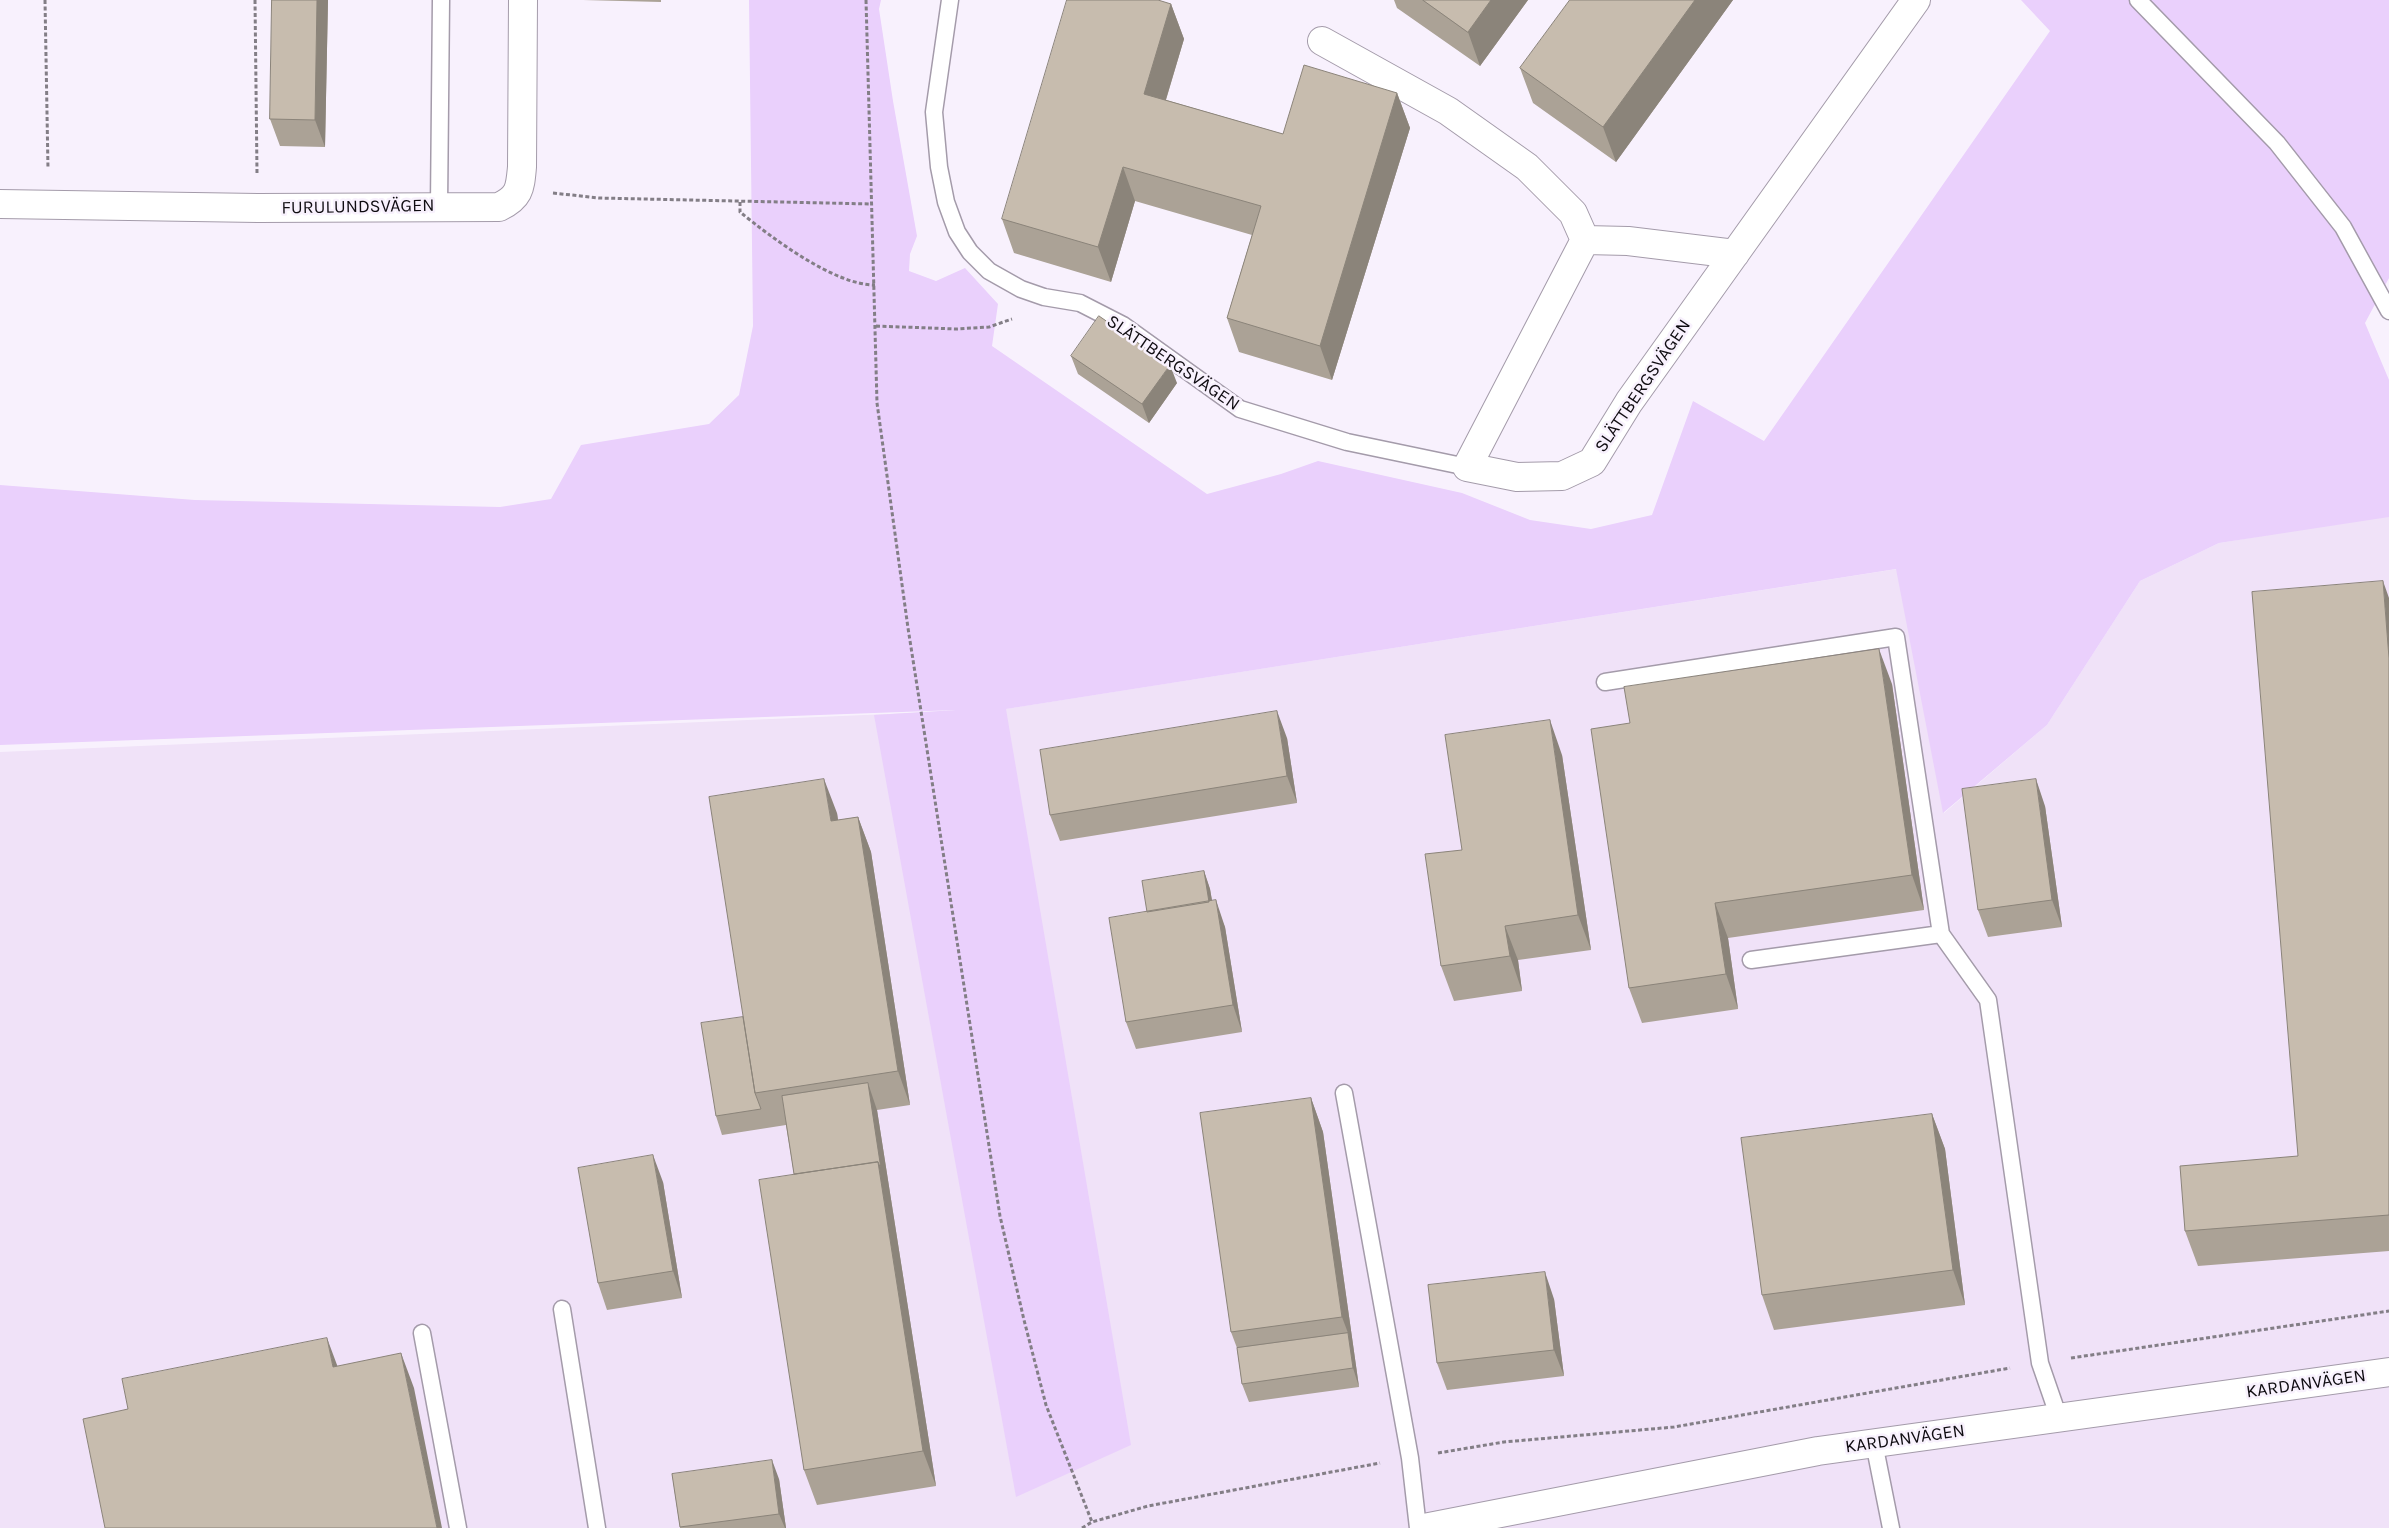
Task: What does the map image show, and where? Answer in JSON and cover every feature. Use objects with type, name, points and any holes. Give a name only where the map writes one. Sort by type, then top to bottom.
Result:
[{"type":"street","points":[[520,189],[522,166],[523,0]]},
{"type":"street","name":"SLÄTTBERGSVÄGEN","points":[[1467,467],[1517,477],[1562,476],[1592,462],[1630,402],[1916,0]]},
{"type":"street","points":[[1322,41],[1448,111],[1527,167],[1573,213],[1585,240]]},
{"type":"street","name":"FURULUNDSVÄGEN","points":[[0,204],[258,208],[499,207],[510,202],[520,189]]},
{"type":"street","points":[[1585,240],[1628,241],[1735,254]]},
{"type":"street","points":[[1467,467],[1585,240]]},
{"type":"street","name":"KARDANVÄGEN","points":[[1424,1528],[1818,1451],[2389,1372]]},
{"type":"lane","points":[[439,206],[441,0]]},
{"type":"lane","name":"SLÄTTBERGSVÄGEN","points":[[950,0],[934,112],[939,167],[946,202],[957,232],[970,252],[990,271],[1021,289],[1044,298],[1080,304],[1122,325],[1240,409],[1347,442],[1467,467]]},
{"type":"lane","points":[[2138,0],[2277,143],[2343,227],[2389,311]]},
{"type":"lane","points":[[1605,682],[1896,637],[1941,934],[1988,1000],[2040,1363],[2059,1418]]},
{"type":"lane","points":[[1751,960],[1941,934]]},
{"type":"lane","points":[[1344,1093],[1410,1458],[1418,1528]]},
{"type":"lane","points":[[562,1309],[597,1528]]},
{"type":"lane","points":[[422,1333],[458,1528]]},
{"type":"lane","points":[[1874,1444],[1891,1528]]},
{"type":"path","points":[[45,0],[48,205]]},
{"type":"path","points":[[255,0],[258,208]]},
{"type":"path","points":[[866,0],[877,402],[890,501],[1000,1216],[1046,1405],[1092,1522]]},
{"type":"path","points":[[520,189],[599,198],[872,204]]},
{"type":"path","points":[[740,202],[740,212],[764,231],[828,272],[861,285],[875,285]]},
{"type":"path","points":[[876,326],[956,329],[989,327],[1019,316],[1044,298]]},
{"type":"path","points":[[1082,1528],[1092,1522],[1157,1504],[1333,1470],[1504,1442],[1674,1427],[2040,1363],[2389,1311]]},
{"type":"shaded area","points":[[749,0],[881,0],[879,9],[893,101],[917,236],[910,254],[909,271],[936,281],[965,268],[998,304],[992,346],[1207,494],[1281,474],[1318,461],[1462,493],[1530,520],[1591,529],[1652,515],[1693,401],[1764,441],[2050,31],[2021,0],[2389,0],[2389,278],[2365,323],[2389,380],[2389,517],[2219,543],[2140,581],[2047,725],[1943,813],[1896,569],[1006,709],[1131,1445],[1016,1497],[874,715],[956,710],[0,745],[0,485],[195,500],[500,507],[551,499],[581,445],[709,424],[739,395],[753,326]]},
{"type":"shaded area","points":[[2389,515],[2389,1528],[0,1528],[0,752],[1005,709],[1897,569],[1944,813],[2047,725],[2140,581],[2219,543]]},
{"type":"building","points":[[272,0],[317,0],[315,120],[270,119]]},
{"type":"building","points":[[1067,0],[1158,0],[1171,4],[1144,94],[1283,134],[1304,65],[1397,93],[1320,346],[1227,318],[1261,206],[1123,167],[1098,247],[1002,219]]},
{"type":"building","points":[[1423,0],[1491,0],[1468,32]]},
{"type":"building","points":[[1570,0],[1695,0],[1603,127],[1520,68]]},
{"type":"building","points":[[1099,316],[1170,365],[1142,404],[1071,356]]},
{"type":"building","points":[[2383,581],[2389,658],[2389,1215],[2185,1231],[2180,1166],[2298,1156],[2252,592]]},
{"type":"building","points":[[1879,649],[1912,875],[1715,903],[1726,974],[1629,988],[1591,729],[1630,723],[1624,687]]},
{"type":"building","points":[[1277,711],[1287,776],[1050,815],[1040,750]]},
{"type":"building","points":[[1550,720],[1578,915],[1505,926],[1510,956],[1441,966],[1425,854],[1462,850],[1445,735]]},
{"type":"building","points":[[824,779],[831,821],[858,817],[898,1071],[755,1093],[709,797]]},
{"type":"building","points":[[2036,779],[2052,900],[1978,910],[1962,789]]},
{"type":"building","points":[[1204,871],[1209,902],[1147,912],[1142,881]]},
{"type":"building","points":[[1216,900],[1233,1005],[1126,1022],[1109,918]]},
{"type":"building","points":[[743,1017],[755,1093],[761,1109],[716,1116],[701,1023]]},
{"type":"building","points":[[868,1083],[881,1169],[878,1162],[794,1174],[782,1096]]},
{"type":"building","points":[[1311,1098],[1342,1317],[1231,1332],[1200,1113]]},
{"type":"building","points":[[1932,1114],[1953,1270],[1762,1295],[1741,1138]]},
{"type":"building","points":[[653,1155],[673,1271],[598,1283],[578,1168]]},
{"type":"building","points":[[878,1162],[923,1451],[804,1470],[759,1180]]},
{"type":"building","points":[[1545,1272],[1554,1350],[1437,1363],[1428,1285]]},
{"type":"building","points":[[1348,1333],[1353,1368],[1242,1384],[1237,1348]]},
{"type":"building","points":[[327,1338],[333,1367],[401,1353],[437,1528],[105,1528],[83,1419],[128,1409],[122,1379]]},
{"type":"building","points":[[772,1460],[779,1514],[680,1527],[672,1474]]}]
